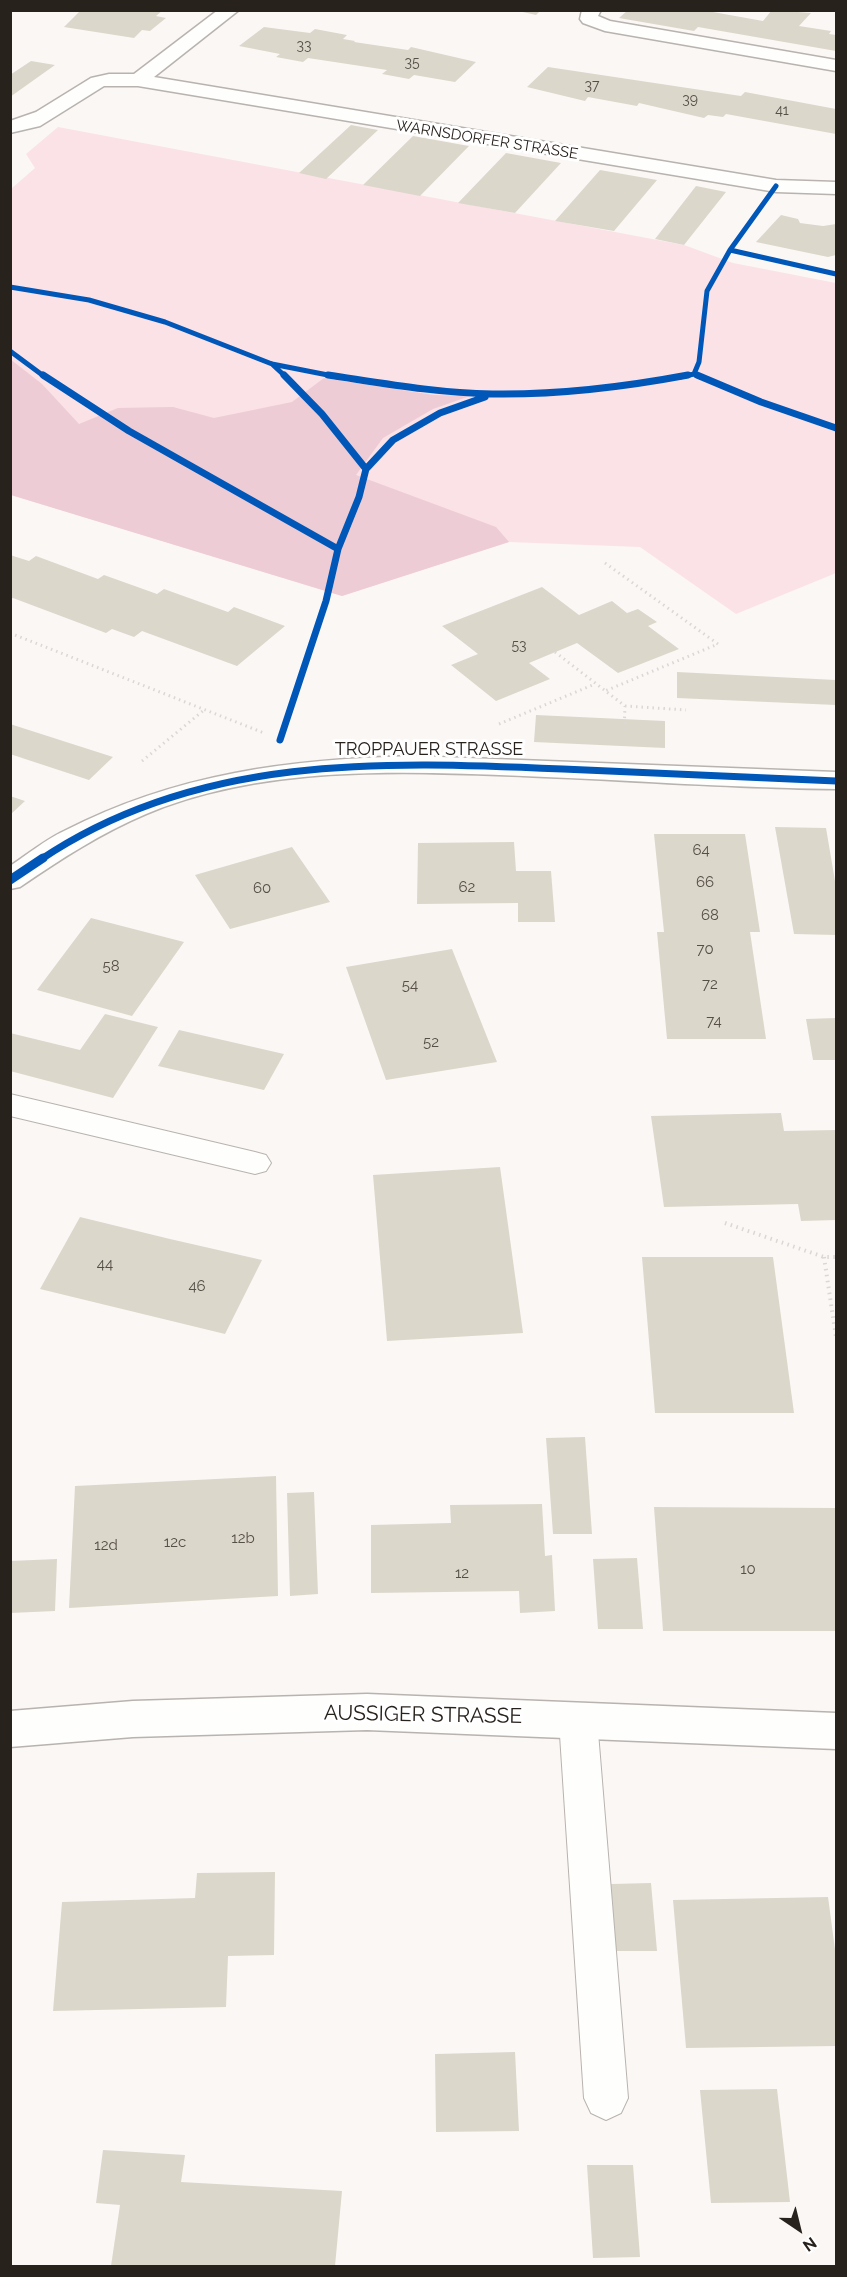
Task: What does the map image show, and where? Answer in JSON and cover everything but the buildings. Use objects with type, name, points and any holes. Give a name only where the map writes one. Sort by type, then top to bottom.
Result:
[{"type":"street","points":[[138,80],[230,10]]},
{"type":"street","points":[[592,10],[589,13],[589,19],[605,26],[837,66]]},
{"type":"street","name":"WARNSDORFER STRASSE","points":[[10,127],[25,126],[40,120],[92,84],[114,78],[138,80],[776,186],[837,188]]},
{"type":"street","name":"TROPPAUER STRASSE","points":[[10,880],[46,852],[113,816],[194,789],[236,778],[342,764],[465,764],[837,781]]},
{"type":"street","name":"AUSSIGER STRASSE","points":[[10,1729],[133,1719],[367,1712],[837,1731]]},
{"type":"lane","points":[[10,1105],[255,1163]]},
{"type":"lane","points":[[578,1720],[606,2098]]},
{"type":"path","points":[[605,563],[718,644],[605,691]]},
{"type":"path","points":[[10,633],[342,764]]},
{"type":"path","points":[[555,652],[625,706],[686,710]]},
{"type":"path","points":[[491,727],[596,684]]},
{"type":"path","points":[[623,771],[625,706]]},
{"type":"path","points":[[141,762],[205,710]]},
{"type":"path","points":[[725,1223],[824,1257],[837,1257]]},
{"type":"path","points":[[824,1257],[837,1337]]},
{"type":"shaded area","points":[[58,127],[684,245],[733,263],[836,283],[836,573],[736,614],[640,547],[509,542],[342,596],[11,495],[11,189],[35,168],[26,154]]},
{"type":"shaded area","points":[[10,359],[42,384],[79,424],[118,408],[173,407],[214,418],[292,402],[324,378],[434,395],[470,396],[433,409],[383,438],[356,475],[496,527],[509,542],[342,596],[11,495]]},
{"type":"cycle path","points":[[776,186],[730,250],[836,274]]},
{"type":"cycle path","points":[[694,374],[699,362],[707,291],[730,250]]},
{"type":"cycle path","points":[[10,287],[89,300],[165,322],[272,364],[327,375],[434,390],[492,394],[623,387],[694,374],[761,402],[836,428]]},
{"type":"cycle path","points":[[10,351],[49,380],[129,431],[338,549]]},
{"type":"cycle path","points":[[272,364],[322,414],[366,469]]},
{"type":"cycle path","points":[[280,740],[326,601],[338,549],[359,497],[366,469],[393,440],[440,413],[485,397]]},
{"type":"cycle path","points":[[10,880],[72,838],[137,807],[204,786],[273,773],[343,766],[487,766],[836,781]]}]
